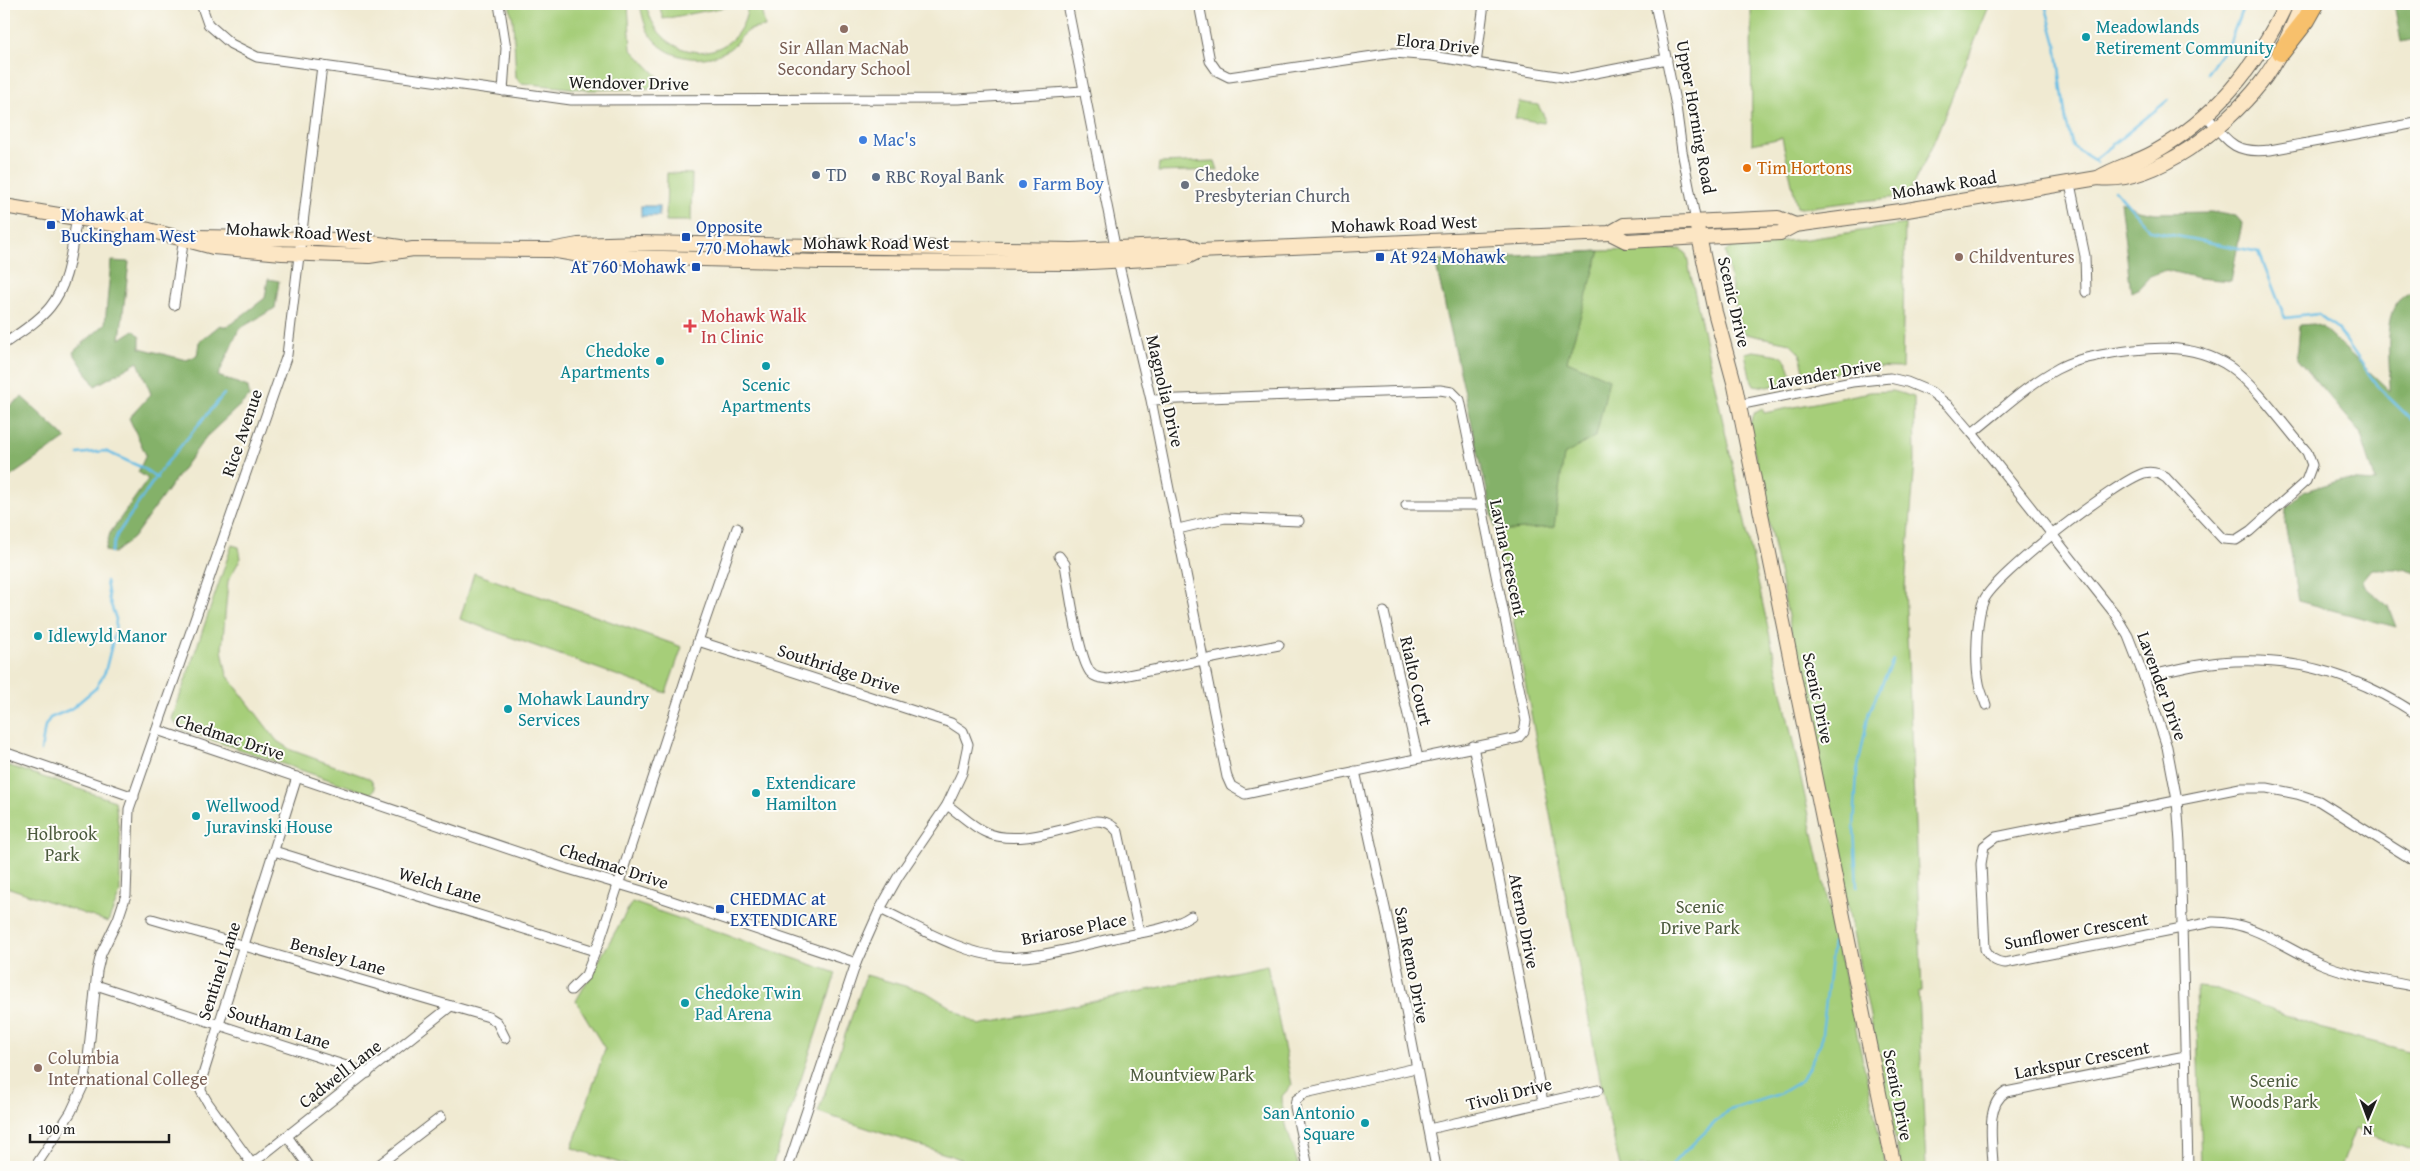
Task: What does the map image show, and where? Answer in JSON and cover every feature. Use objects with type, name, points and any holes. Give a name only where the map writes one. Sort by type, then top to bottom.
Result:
[{"type":"highway","points":[[2281,52],[2306,20],[2315,4]]},
{"type":"main road","name":"Mohawk Road","points":[[2098,178],[2112,169],[2155,152],[2207,116],[2229,94],[2249,69],[2272,32],[2286,4]]},
{"type":"main road","name":"Mohawk Road","points":[[1700,238],[1780,233],[1795,225],[2070,184],[2098,178],[2113,180],[2153,168],[2177,156],[2217,128],[2261,84],[2281,52],[2302,4]]},
{"type":"main road","name":"Mohawk Road West","points":[[4,206],[184,238],[213,247],[299,254],[369,256],[414,249]]},
{"type":"main road","name":"Mohawk Road","points":[[1696,222],[1778,218],[1795,225]]},
{"type":"main road","name":"Mohawk Road West","points":[[184,238],[215,236],[364,242],[414,249],[551,250],[586,256],[822,262],[1072,263],[1186,245],[1199,251],[1610,233],[1624,226],[1696,222]]},
{"type":"main road","name":"Upper Horning Road","points":[[1696,222],[1700,238]]},
{"type":"main road","name":"Mohawk Road West","points":[[1610,233],[1626,241],[1700,238]]},
{"type":"main road","name":"Scenic Drive","points":[[1700,238],[1738,405],[1894,1167]]},
{"type":"main road","name":"Mohawk Road West","points":[[551,250],[578,245],[638,243],[1072,250],[1117,255]]},
{"type":"main road","points":[[822,262],[842,246]]},
{"type":"street","name":"Wendover Drive","points":[[200,4],[208,24],[231,44],[257,57],[571,100],[958,99],[1083,91]]},
{"type":"street","points":[[499,4],[506,48],[503,91]]},
{"type":"street","name":"Magnolia Drive","points":[[1067,4],[1117,255],[1151,400],[1205,660],[1227,777],[1231,786]]},
{"type":"street","name":"Elora Drive","points":[[1199,4],[1210,61],[1217,71],[1229,77],[1394,53],[1432,56],[1570,78],[1667,58]]},
{"type":"street","points":[[1476,64],[1484,4]]},
{"type":"street","name":"Upper Horning Road","points":[[1655,4],[1667,58],[1696,222]]},
{"type":"street","name":"Rice Avenue","points":[[35,1167],[71,1112],[84,1084],[101,954],[118,920],[126,895],[128,879],[128,818],[287,355],[322,66]]},
{"type":"street","points":[[2207,116],[2236,148],[2249,152],[2270,150],[2416,123]]},
{"type":"street","points":[[2070,184],[2085,256],[2086,292]]},
{"type":"street","points":[[4,344],[50,307],[59,293],[65,278],[76,218]]},
{"type":"street","points":[[174,305],[184,238]]},
{"type":"street","points":[[1972,433],[2059,368],[2086,358],[2132,349],[2157,347],[2200,353],[2219,360],[2231,368],[2250,386],[2311,458],[2311,471],[2306,481],[2250,531],[2236,540],[2223,538],[2166,478],[2151,472],[2138,476],[2105,495],[1998,581],[1981,606],[1978,627],[1979,684],[1986,705]]},
{"type":"street","name":"Lavender Drive","points":[[1738,405],[1852,382],[1890,378],[1907,382],[1931,392],[1949,406],[1972,433],[2119,620],[2133,646],[2167,747],[2177,800],[2188,1167]]},
{"type":"street","name":"Lavina Crescent","points":[[1151,400],[1440,390],[1452,392],[1460,400],[1480,505],[1526,721],[1524,731],[1518,738],[1245,794],[1231,786]]},
{"type":"street","points":[[1406,505],[1480,505]]},
{"type":"street","points":[[1178,529],[1225,518],[1299,521]]},
{"type":"street","points":[[572,990],[586,975],[619,885],[698,641],[737,528]]},
{"type":"street","points":[[1059,556],[1065,564],[1082,654],[1090,672],[1096,677],[1108,679],[1278,645]]},
{"type":"street","name":"Rialto Court","points":[[1384,612],[1418,758]]},
{"type":"street","name":"Southridge Drive","points":[[698,641],[951,723],[963,732],[968,744],[962,773],[947,804],[898,876],[880,909],[856,963]]},
{"type":"street","points":[[2144,677],[2190,667],[2234,661],[2286,663],[2318,669],[2353,680],[2384,694],[2416,714]]},
{"type":"street","name":"Chedmac Drive","points":[[157,730],[856,963]]},
{"type":"street","name":"Aterno Drive","points":[[1473,746],[1543,1102]]},
{"type":"street","points":[[4,752],[134,797]]},
{"type":"street","name":"San Remo Drive","points":[[1355,770],[1436,1167]]},
{"type":"street","name":"Sentinel Lane","points":[[250,1166],[201,1090],[202,1078],[297,776]]},
{"type":"street","points":[[2177,800],[2240,788],[2267,788],[2297,794],[2319,801],[2416,862]]},
{"type":"street","name":"Sunflower Crescent","points":[[2177,800],[2004,835],[1989,841],[1984,846],[1982,854],[1984,940],[1988,956],[2005,963],[2182,928]]},
{"type":"street","points":[[947,804],[984,832],[1014,839],[1096,821],[1104,821],[1113,826],[1118,832],[1140,932]]},
{"type":"street","name":"Welch Lane","points":[[274,850],[595,951]]},
{"type":"street","name":"Briarose Place","points":[[880,909],[967,949],[1005,958],[1030,956],[1180,923],[1191,916]]},
{"type":"street","name":"Bensley Lane","points":[[152,918],[489,1017],[498,1022],[505,1038]]},
{"type":"street","points":[[2182,928],[2212,922],[2234,922],[2265,934],[2323,965],[2416,987]]},
{"type":"street","points":[[790,1166],[856,963]]},
{"type":"street","name":"Southam Lane","points":[[96,986],[368,1072]]},
{"type":"street","name":"Cadwell Lane","points":[[250,1166],[451,1006]]},
{"type":"street","name":"Larkspur Crescent","points":[[1994,1167],[1992,1112],[1996,1101],[2002,1095],[2010,1091],[2185,1056]]},
{"type":"street","points":[[1308,1167],[1294,1107],[1296,1100],[1305,1093],[1416,1068]]},
{"type":"street","name":"Tivoli Drive","points":[[1428,1129],[1598,1090]]},
{"type":"street","points":[[376,1167],[441,1117]]},
{"type":"street","points":[[287,1136],[309,1167]]},
{"type":"green space","points":[[509,4],[628,4],[631,49],[669,88],[589,90],[521,83],[516,78],[513,20]]},
{"type":"green space","points":[[640,4],[646,4],[654,25],[667,40],[683,49],[700,52],[717,48],[732,39],[743,24],[748,4],[760,4],[765,27],[749,31],[728,50],[714,56],[704,58],[683,57],[656,42],[646,26]]},
{"type":"green space","points":[[659,4],[741,4],[663,19]]},
{"type":"green space","points":[[1751,4],[1990,4],[1930,151],[1907,196],[1797,207],[1782,138],[1752,144]]},
{"type":"green space","points":[[2394,4],[2416,4],[2416,39],[2401,42]]},
{"type":"green space","points":[[1519,102],[1538,105],[1545,118],[1544,123],[1515,118]]},
{"type":"green space","points":[[1215,161],[1218,170],[1158,172],[1159,163]]},
{"type":"green space","points":[[667,173],[692,174],[691,221],[666,221]]},
{"type":"green space","points":[[2120,201],[2138,210],[2156,213],[2211,212],[2236,216],[2242,223],[2231,281],[2198,278],[2166,270],[2150,276],[2139,288],[2131,292]]},
{"type":"green space","points":[[1905,224],[1902,368],[1867,367],[1806,379],[1800,353],[1790,343],[1741,333],[1725,251],[1736,245],[1808,239]]},
{"type":"green space","name":"Scenic Drive Park","points":[[1680,249],[1686,253],[1886,1167],[1620,1167],[1602,1089],[1489,492],[1435,261],[1600,251]]},
{"type":"green space","points":[[1600,251],[1567,361],[1609,379],[1596,436],[1564,455],[1554,527],[1496,531],[1435,261]]},
{"type":"green space","points":[[111,261],[129,262],[120,339],[134,330],[140,336],[140,348],[186,360],[197,356],[199,342],[220,325],[227,327],[265,298],[268,279],[279,281],[275,308],[239,329],[218,376],[248,387],[249,397],[206,437],[133,538],[114,553],[105,551],[110,533],[148,479],[138,472],[146,455],[129,418],[151,394],[138,362],[95,386],[73,352],[105,324]]},
{"type":"green space","points":[[2416,291],[2416,573],[2404,569],[2372,569],[2363,580],[2365,587],[2388,606],[2396,627],[2298,601],[2285,522],[2286,508],[2305,491],[2341,480],[2376,482],[2360,432],[2297,359],[2300,325],[2313,324],[2322,327],[2390,391],[2389,333],[2391,318],[2396,305],[2404,296]]},
{"type":"green space","points":[[1754,351],[1782,357],[1788,364],[1793,381],[1767,387],[1754,385],[1750,377],[1745,353]]},
{"type":"green space","points":[[1893,391],[1914,397],[1915,462],[1905,587],[1922,991],[1918,992],[1926,1167],[1901,1167],[1749,426],[1755,412],[1762,408],[1764,413],[1870,392]]},
{"type":"green space","points":[[22,397],[66,438],[4,481],[4,410]]},
{"type":"green space","points":[[232,545],[239,547],[241,558],[228,581],[222,650],[227,675],[277,741],[291,750],[371,779],[375,788],[371,794],[180,729],[172,719]]},
{"type":"green space","points":[[474,573],[682,647],[666,693],[460,619]]},
{"type":"green space","name":"Holbrook Park","points":[[4,764],[115,801],[120,839],[120,893],[108,922],[4,886]]},
{"type":"green space","points":[[632,902],[836,973],[772,1167],[632,1167],[572,1148],[605,1049],[576,1001]]},
{"type":"green space","name":"Mountview Park","points":[[1267,965],[1292,1085],[1282,1096],[1283,1113],[1299,1167],[985,1167],[818,1112],[866,975],[926,992],[979,1025]]},
{"type":"green space","name":"Scenic Woods Park","points":[[2196,987],[2218,989],[2319,1028],[2416,1053],[2416,1152],[2355,1129],[2341,1167],[2201,1167]]},
{"type":"water","points":[[641,206],[659,206],[659,216],[641,216]]},
{"type":"waterway","points":[[2045,4],[2056,44],[2066,121],[2073,147],[2097,163]]},
{"type":"waterway","points":[[2207,73],[2230,42],[2244,4]]},
{"type":"waterway","points":[[2094,160],[2168,100]]},
{"type":"waterway","points":[[2115,190],[2151,231],[2259,252],[2285,318],[2318,314],[2338,329],[2378,387],[2416,424]]},
{"type":"waterway","points":[[111,552],[117,535],[160,471],[224,394]]},
{"type":"waterway","points":[[78,454],[105,451],[143,468],[157,478]]},
{"type":"waterway","points":[[41,751],[45,726],[50,718],[71,709],[96,688],[105,672],[115,632],[116,619],[109,599],[106,581]]},
{"type":"waterway","points":[[1857,887],[1854,828],[1857,772],[1869,712],[1893,660]]},
{"type":"waterway","points":[[1671,1167],[1727,1111],[1779,1094],[1802,1080],[1821,1042],[1833,942]]},
{"type":"place","name":"Sir Allan MacNab Secondary School","points":[[844,29]]},
{"type":"place","name":"Meadowlands Retirement Community","points":[[2086,37]]},
{"type":"place","name":"Mac's","points":[[863,140]]},
{"type":"place","name":"Tim Hortons","points":[[1747,168]]},
{"type":"place","name":"TD","points":[[816,175]]},
{"type":"place","name":"RBC Royal Bank","points":[[876,177]]},
{"type":"place","name":"Farm Boy","points":[[1023,184]]},
{"type":"place","name":"Chedoke Presbyterian Church","points":[[1185,185]]},
{"type":"place","name":"Mohawk at Buckingham West","points":[[51,225]]},
{"type":"place","name":"Opposite 770 Mohawk","points":[[686,237]]},
{"type":"place","name":"At 924 Mohawk","points":[[1380,257]]},
{"type":"place","name":"Childventures","points":[[1959,257]]},
{"type":"place","name":"At 760 Mohawk","points":[[696,267]]},
{"type":"place","name":"Mohawk Walk In Clinic","points":[[690,326]]},
{"type":"place","name":"Chedoke Apartments","points":[[660,361]]},
{"type":"place","name":"Scenic Apartments","points":[[766,366]]},
{"type":"place","name":"Idlewyld Manor","points":[[38,636]]},
{"type":"place","name":"Mohawk Laundry Services","points":[[508,709]]},
{"type":"place","name":"Extendicare Hamilton","points":[[756,793]]},
{"type":"place","name":"Wellwood Juravinski House","points":[[196,816]]},
{"type":"place","name":"CHEDMAC at EXTENDICARE","points":[[720,909]]},
{"type":"place","name":"Chedoke Twin Pad Arena","points":[[685,1003]]},
{"type":"place","name":"Columbia International College","points":[[38,1068]]},
{"type":"place","name":"San Antonio Square","points":[[1365,1123]]}]
